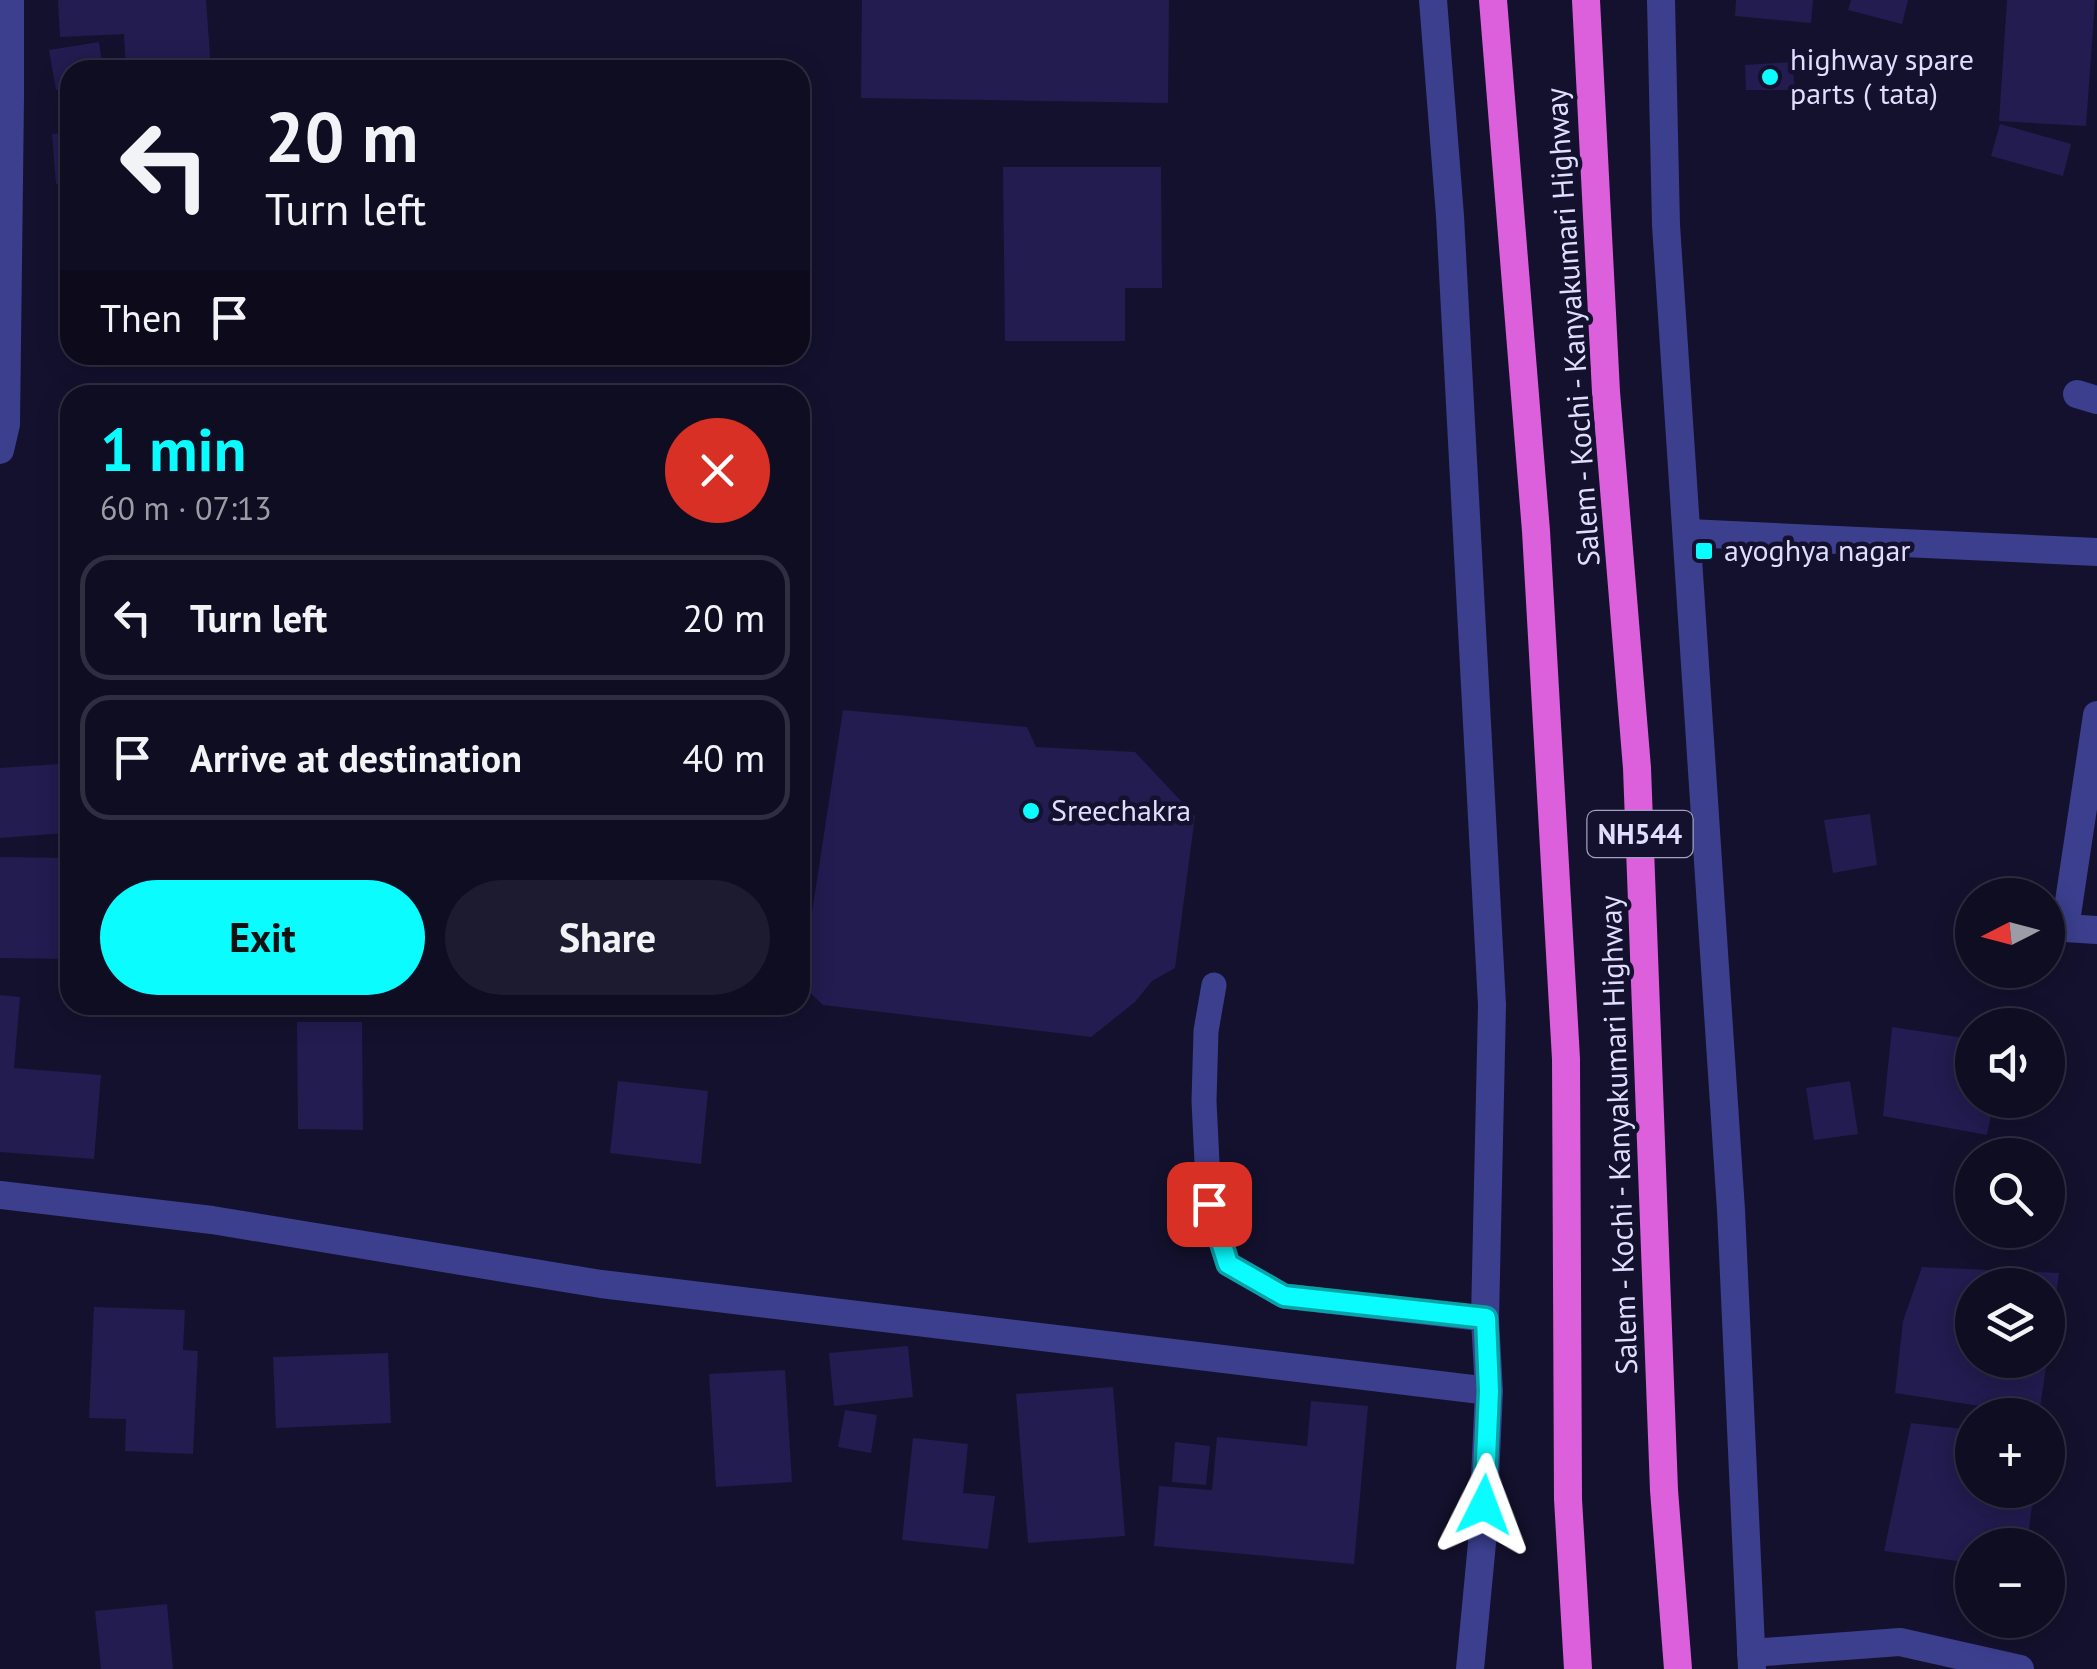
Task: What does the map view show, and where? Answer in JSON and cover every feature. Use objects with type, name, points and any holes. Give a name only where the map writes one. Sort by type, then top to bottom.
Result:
[{"type":"highway","name":"Salem - Kochi - Kanyakumari Highway","points":[[1493,0],[1536,531],[1566,1059],[1568,1499],[1578,1669]]},
{"type":"highway","name":"Salem - Kochi - Kanyakumari Highway","points":[[1586,0],[1606,392],[1638,768],[1664,1490],[1678,1669]]},
{"type":"street","points":[[2,433],[5,99],[10,0]]},
{"type":"street","points":[[1433,0],[1450,216],[1492,1005],[1486,1318],[1489,1391],[1482,1543],[1470,1669]]},
{"type":"street","points":[[1661,0],[1666,225],[1731,1210],[1752,1661],[1900,1642],[2020,1669]]},
{"type":"street","points":[[1688,533],[2097,552]]},
{"type":"street","points":[[2097,715],[2064,928],[2097,930]]},
{"type":"street","points":[[0,1196],[212,1220],[601,1284],[1489,1391]]},
{"type":"lane","points":[[1214,986],[1206,1031],[1208,1187],[1209,1204],[1228,1264],[1284,1296],[1486,1318]]},
{"type":"building","points":[[58,0],[206,0],[210,60],[125,60],[124,34],[60,37]]},
{"type":"building","points":[[862,0],[1169,0],[1168,103],[861,98]]},
{"type":"building","points":[[1736,0],[1813,0],[1811,23],[1735,16]]},
{"type":"building","points":[[1851,0],[1908,0],[1902,24],[1848,10]]},
{"type":"building","points":[[2007,0],[2095,0],[2086,126],[1999,121]]},
{"type":"building","points":[[99,42],[102,60],[60,60],[60,89],[56,90],[49,50]]},
{"type":"building","name":"highway spare parts ( tata)","points":[[1792,62],[1795,90],[1746,90],[1745,65]]},
{"type":"building","points":[[2000,124],[2071,144],[2063,176],[1991,156]]},
{"type":"building","points":[[60,133],[60,183],[56,184],[52,134]]},
{"type":"building","points":[[1003,167],[1161,167],[1162,288],[1125,288],[1125,341],[1005,341]]},
{"type":"building","points":[[843,710],[1027,727],[1036,747],[1135,752],[1195,816],[1175,968],[1152,981],[1135,1002],[1091,1037],[823,1005],[810,993],[810,925]]},
{"type":"building","points":[[60,764],[60,833],[0,838],[0,768]]},
{"type":"building","points":[[1870,814],[1877,865],[1833,873],[1824,820]]},
{"type":"building","points":[[0,857],[60,858],[60,959],[0,958]]},
{"type":"building","points":[[0,995],[20,997],[14,1068],[101,1075],[94,1159],[0,1152]]},
{"type":"building","points":[[297,1022],[362,1022],[363,1130],[298,1129]]},
{"type":"building","points":[[1892,1027],[1955,1036],[1955,1118],[1990,1118],[1987,1135],[1883,1116]]},
{"type":"building","points":[[618,1081],[708,1091],[701,1164],[610,1153]]},
{"type":"building","points":[[1850,1081],[1858,1134],[1814,1140],[1806,1088]]},
{"type":"building","points":[[1922,1267],[1955,1268],[1955,1378],[2044,1378],[2041,1398],[1955,1398],[1955,1402],[1895,1393],[1903,1321]]},
{"type":"building","points":[[94,1307],[185,1310],[183,1350],[198,1351],[193,1454],[125,1451],[126,1419],[89,1418]]},
{"type":"building","points":[[908,1346],[913,1397],[834,1406],[829,1353]]},
{"type":"building","points":[[388,1353],[391,1423],[276,1428],[273,1357]]},
{"type":"building","points":[[785,1370],[792,1482],[716,1487],[709,1374]]},
{"type":"building","points":[[1113,1387],[1125,1536],[1028,1543],[1016,1394]]},
{"type":"building","points":[[1311,1401],[1368,1406],[1354,1564],[1154,1546],[1159,1486],[1212,1490],[1217,1437],[1307,1446]]},
{"type":"building","points":[[845,1410],[877,1415],[871,1453],[838,1447]]},
{"type":"building","points":[[1911,1423],[1955,1428],[1955,1508],[2032,1508],[2029,1528],[1955,1528],[1955,1561],[1884,1551]]},
{"type":"building","points":[[913,1438],[968,1444],[963,1493],[995,1496],[988,1549],[902,1540]]},
{"type":"building","points":[[1175,1442],[1210,1446],[1206,1485],[1172,1482]]},
{"type":"building","points":[[167,1604],[173,1669],[101,1669],[95,1611]]},
{"type":"place","name":"highway spare parts ( tata)","points":[[1770,77]]},
{"type":"place","name":"ayoghya nagar","points":[[1704,551]]},
{"type":"place","name":"Sreechakra","points":[[1031,811]]},
{"type":"route","points":[[1209,1204],[1228,1264],[1284,1296],[1486,1318],[1489,1391],[1484,1505]]}]
